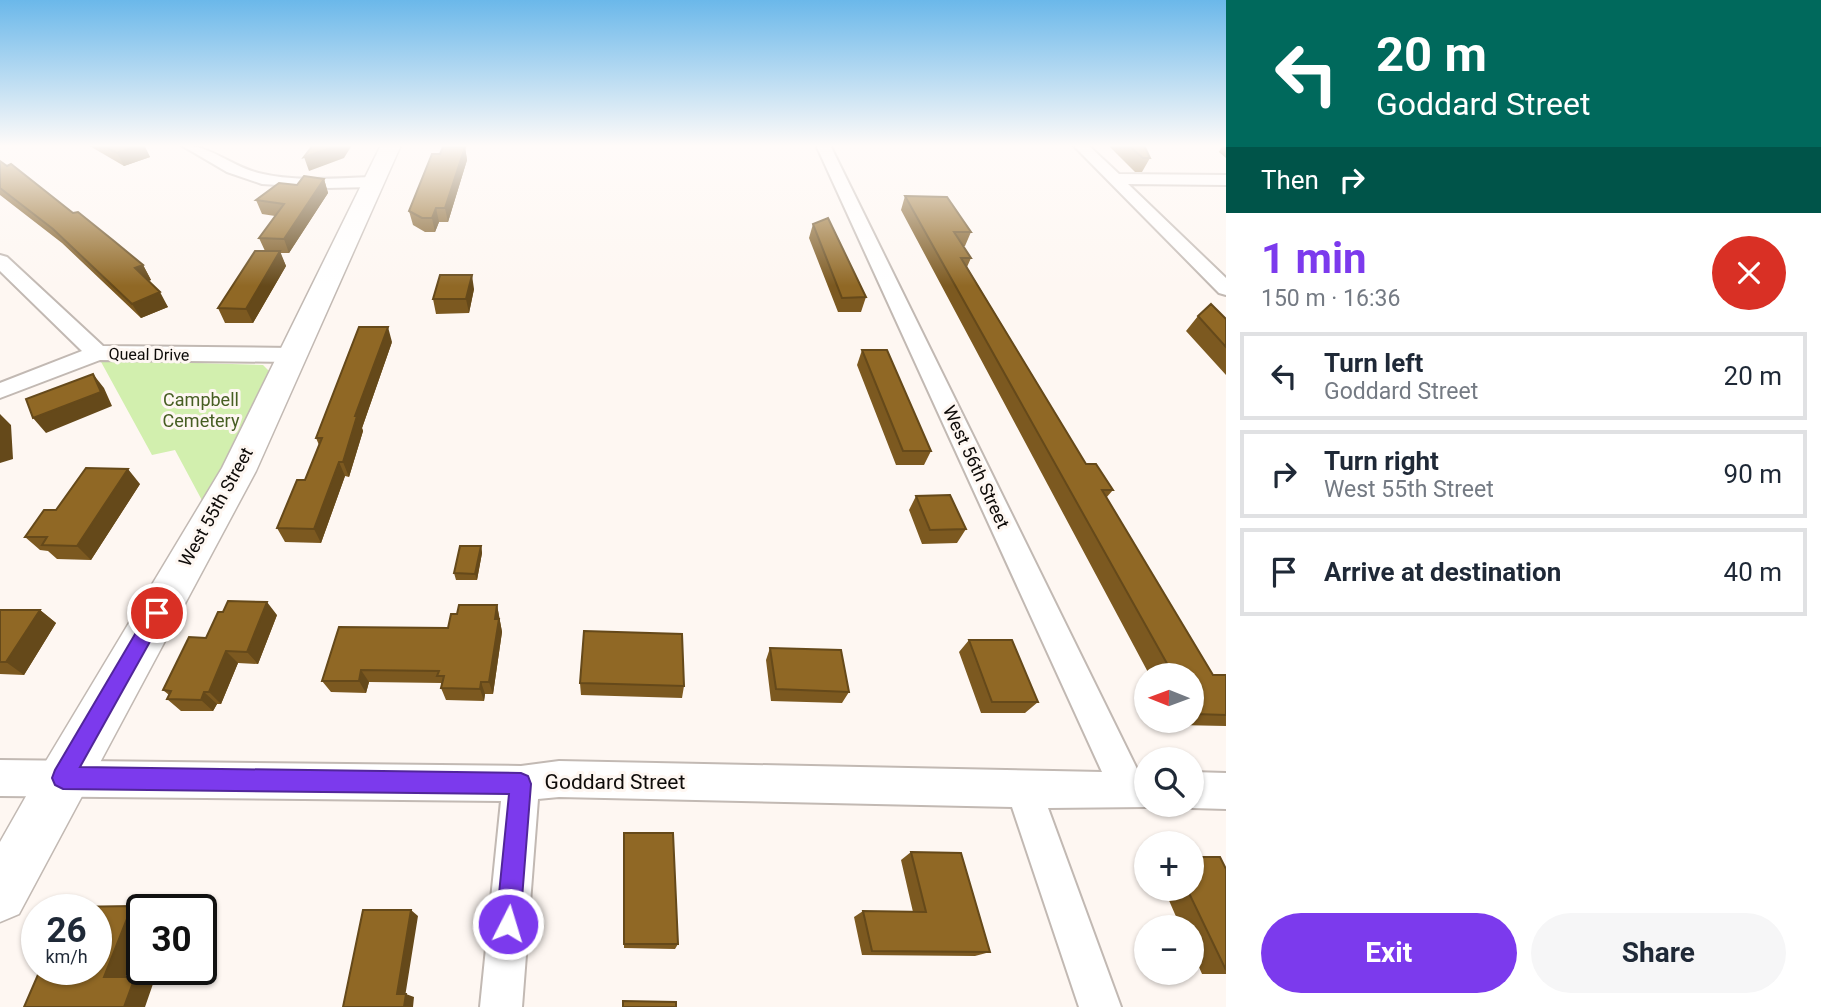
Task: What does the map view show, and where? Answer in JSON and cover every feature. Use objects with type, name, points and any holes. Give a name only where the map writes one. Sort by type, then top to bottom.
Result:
[{"type":"street","name":"West 55th Street","points":[[0,895],[63,778],[238,471],[368,192]]},
{"type":"street","name":"West 56th Street","points":[[846,192],[1134,783]]},
{"type":"street","points":[[1128,192],[1226,289]]},
{"type":"street","name":"Queal Drive","points":[[0,261],[97,353],[292,355]]},
{"type":"street","points":[[0,391],[97,353]]},
{"type":"street","name":"Goddard Street","points":[[0,778],[521,784],[559,779],[1024,790],[1134,789]]},
{"type":"street","points":[[501,1007],[521,784]]},
{"type":"street","points":[[1024,790],[1100,1007]]},
{"type":"street","points":[[1204,790],[1226,791]]},
{"type":"green space","name":"Campbell Cemetery","points":[[100,360],[263,365],[271,373],[205,506],[175,450],[152,455]]},
{"type":"building","points":[[5,192],[46,192],[73,213],[78,212],[143,265],[135,268],[160,292],[132,304],[53,229]]},
{"type":"building","points":[[267,192],[315,192],[284,239],[259,238],[284,204],[256,200]]},
{"type":"building","points":[[417,192],[450,192],[445,208],[436,208],[432,218],[422,218],[409,211]]},
{"type":"building","points":[[905,196],[947,197],[971,232],[954,232],[971,258],[961,258],[1086,464],[1096,464],[1113,490],[1102,490],[1213,675],[1226,675],[1226,715],[1204,714],[1204,663],[1167,663]]},
{"type":"building","points":[[828,218],[866,297],[842,298],[813,224]]},
{"type":"building","points":[[255,251],[280,251],[246,309],[218,308]]},
{"type":"building","points":[[440,275],[472,275],[466,299],[433,299]]},
{"type":"building","points":[[1211,304],[1226,319],[1226,347],[1198,316]]},
{"type":"building","points":[[359,327],[388,327],[355,416],[343,462],[339,462],[314,529],[277,528],[297,480],[305,480],[322,438],[316,438]]},
{"type":"building","points":[[862,350],[887,350],[931,451],[903,451]]},
{"type":"building","points":[[93,374],[101,392],[33,418],[26,399]]},
{"type":"building","points":[[86,468],[128,469],[77,546],[42,545],[47,537],[25,537],[44,510],[56,510]]},
{"type":"building","points":[[950,495],[966,529],[930,530],[916,496]]},
{"type":"building","points":[[460,546],[481,546],[475,574],[454,573]]},
{"type":"building","points":[[228,601],[267,602],[247,652],[226,651],[209,692],[204,692],[201,700],[167,699],[171,691],[163,690],[189,637],[206,638],[218,612],[223,612]]},
{"type":"building","points":[[459,605],[497,605],[495,619],[499,619],[489,682],[481,682],[480,689],[441,688],[444,676],[437,676],[439,671],[361,670],[359,681],[322,681],[339,627],[448,628],[451,614],[457,614]]},
{"type":"building","points":[[0,610],[40,610],[6,662],[0,662]]},
{"type":"building","points":[[584,631],[682,634],[684,686],[580,683]]},
{"type":"building","points":[[969,640],[1012,640],[1038,702],[992,702]]},
{"type":"building","points":[[770,648],[841,650],[849,692],[776,689]]},
{"type":"building","points":[[624,833],[673,833],[678,944],[624,944]]},
{"type":"building","points":[[911,852],[961,853],[990,952],[872,951],[863,911],[926,912]]},
{"type":"building","points":[[1204,857],[1220,857],[1226,869],[1226,970],[1204,924],[1204,915],[1200,915],[1193,901],[1204,901]]},
{"type":"building","points":[[112,906],[126,906],[126,921],[112,957]]},
{"type":"building","points":[[363,910],[411,910],[397,994],[406,994],[404,1007],[343,1007]]},
{"type":"building","points":[[112,977],[126,977],[126,985],[132,985],[124,1007],[24,1007],[34,985],[112,985]]},
{"type":"building","points":[[623,1001],[676,1002],[676,1007],[623,1007]]},
{"type":"route","points":[[157,613],[63,778],[521,784],[508,924]]}]
